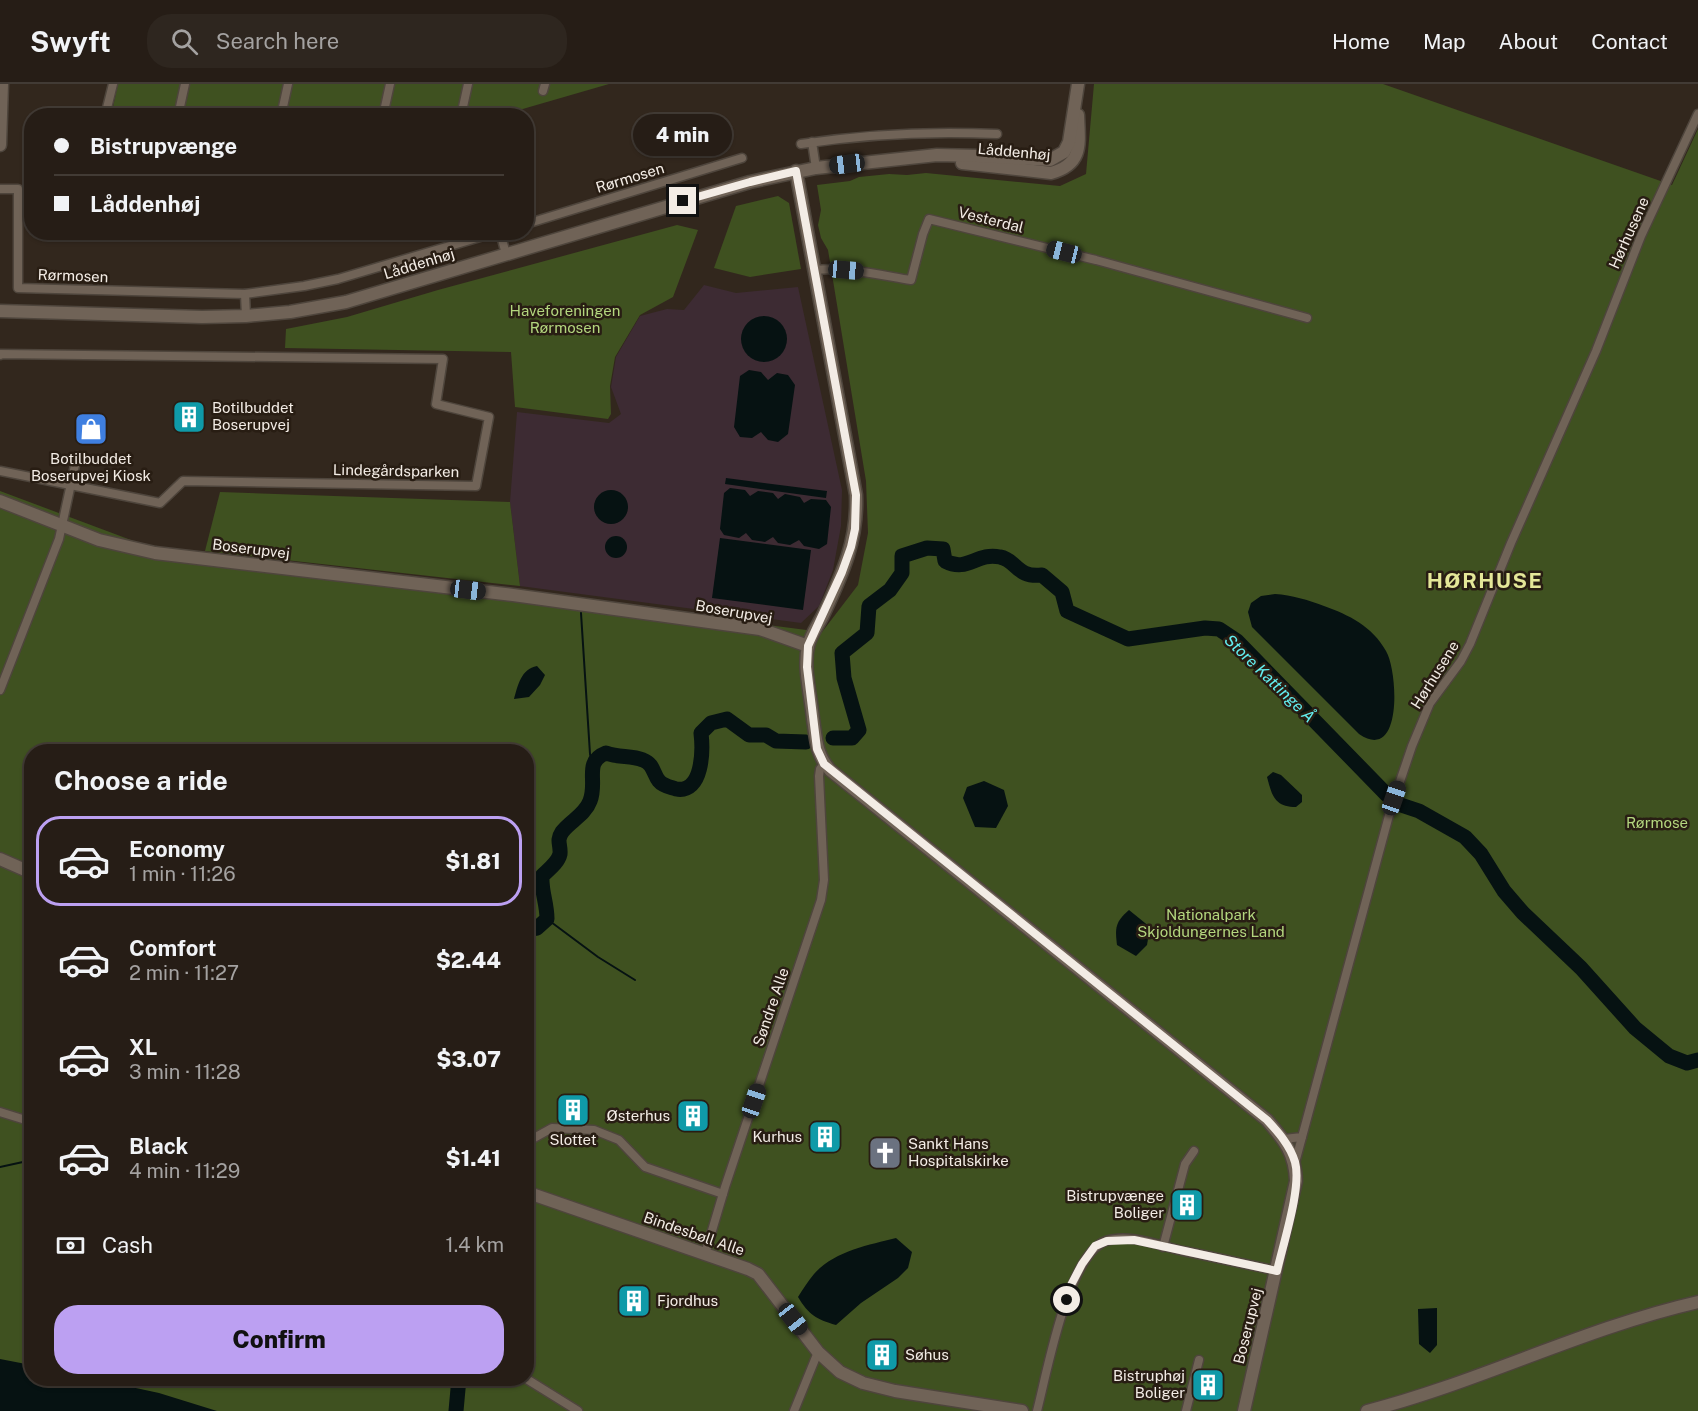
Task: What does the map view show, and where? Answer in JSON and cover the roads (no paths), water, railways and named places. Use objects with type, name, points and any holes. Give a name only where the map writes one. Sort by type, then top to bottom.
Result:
[{"type":"street","points":[[0,145],[2,84]]},
{"type":"street","points":[[107,108],[112,84]]},
{"type":"street","points":[[180,108],[185,84]]},
{"type":"street","points":[[283,108],[288,84]]},
{"type":"street","points":[[385,108],[390,84]]},
{"type":"street","points":[[463,108],[468,84]]},
{"type":"street","name":"Låddenhøj","points":[[0,311],[202,317],[290,312],[346,302],[750,182],[796,171],[861,162],[907,159],[979,164],[1051,173],[1061,170],[1076,157],[1079,146],[1078,84]]},
{"type":"street","name":"Hørhusene","points":[[1295,1163],[1391,808],[1412,746],[1430,703],[1461,661],[1470,644],[1511,543],[1596,351],[1641,236],[1698,114]]},
{"type":"street","points":[[801,144],[914,133],[997,134]]},
{"type":"street","points":[[812,142],[816,168]]},
{"type":"street","name":"Rørmosen","points":[[534,222],[742,158]]},
{"type":"street","points":[[796,171],[856,495],[857,511],[848,555],[808,646],[807,667],[817,749],[824,764]]},
{"type":"street","name":"Rørmosen","points":[[0,189],[18,189],[18,288],[245,294],[338,279],[472,240]]},
{"type":"street","name":"Vesterdal","points":[[815,270],[864,272],[911,280],[929,219],[1077,255],[1307,318]]},
{"type":"street","name":"Rørmosen","points":[[502,240],[506,254]]},
{"type":"street","points":[[245,294],[246,316]]},
{"type":"street","name":"Lindegårdsparken","points":[[0,355],[443,359],[436,404],[489,417],[477,486],[183,481],[160,503],[0,471]]},
{"type":"street","points":[[0,690],[63,526],[77,456]]},
{"type":"street","name":"Boserupvej","points":[[0,501],[122,546],[155,553],[513,595],[760,629],[808,646]]},
{"type":"street","name":"Boserupvej","points":[[824,764],[1267,1120],[1284,1139],[1295,1163],[1295,1190],[1244,1411]]},
{"type":"street","name":"Søndre Alle","points":[[705,1254],[821,900],[824,880],[819,776],[824,764]]},
{"type":"street","points":[[0,859],[24,870]]},
{"type":"street","points":[[0,1112],[24,1120]]},
{"type":"street","points":[[534,1138],[552,1128],[594,1130],[619,1140],[645,1167],[723,1194]]},
{"type":"street","points":[[1284,1139],[1302,1137]]},
{"type":"street","points":[[1163,1246],[1185,1164],[1194,1151]]},
{"type":"street","name":"Bindesbøll Alle","points":[[534,1195],[735,1263],[758,1274],[818,1352],[840,1372],[863,1383],[895,1391],[1022,1411]]},
{"type":"street","points":[[1037,1411],[1071,1285],[1095,1246],[1120,1239],[1134,1240],[1277,1271]]},
{"type":"street","points":[[1367,1411],[1447,1388],[1605,1328],[1666,1309],[1698,1302]]},
{"type":"street","points":[[794,1411],[818,1352]]},
{"type":"street","points":[[1186,1411],[1199,1360]]},
{"type":"street","points":[[534,1382],[578,1411]]},
{"type":"waterway","name":"Store Kattinge Å","points":[[833,738],[852,738],[859,730],[844,678],[842,653],[867,633],[869,606],[890,590],[902,573],[902,556],[927,548],[943,549],[945,561],[953,564],[966,564],[992,556],[1006,559],[1027,574],[1042,575],[1062,592],[1067,611],[1128,639],[1205,628],[1219,629],[1237,641],[1387,795]]},
{"type":"waterway","points":[[581,613],[592,763]]},
{"type":"waterway","name":"Store Kattinge Å","points":[[534,929],[547,919],[542,876],[559,857],[559,838],[562,832],[588,806],[592,794],[593,767],[599,757],[606,753],[643,760],[653,769],[662,784],[676,789],[685,789],[692,785],[696,778],[701,760],[701,733],[711,723],[727,719],[749,735],[766,735],[776,741],[806,742]]},
{"type":"waterway","name":"Store Kattinge Å","points":[[1398,804],[1419,811],[1465,837],[1481,854],[1504,891],[1523,913],[1581,968],[1635,1028],[1669,1056],[1687,1063],[1698,1060]]},
{"type":"waterway","points":[[547,919],[598,957],[635,980]]},
{"type":"waterway","points":[[0,1167],[24,1162]]},
{"type":"waterway","name":"Store Kattinge Å","points":[[456,1411],[458,1386]]},
{"type":"place","name":"Botilbuddet Boserupvej","points":[[189,417]]},
{"type":"place","name":"Botilbuddet Boserupvej Kiosk","points":[[91,429]]},
{"type":"place","name":"Slottet","points":[[573,1110]]},
{"type":"place","name":"Østerhus","points":[[693,1116]]},
{"type":"place","name":"Kurhus","points":[[825,1137]]},
{"type":"place","name":"Sankt Hans Hospitalskirke","points":[[885,1153]]},
{"type":"place","name":"Bistrupvænge Boliger","points":[[1187,1205]]},
{"type":"place","name":"Fjordhus","points":[[634,1301]]},
{"type":"place","name":"Søhus","points":[[882,1355]]},
{"type":"place","name":"Bistruphøj Boliger","points":[[1208,1385]]},
{"type":"district","name":"HØRHUSE","points":[[1485,581]]},
{"type":"park label","name":"Haveforeningen Rørmosen","points":[[565,320]]},
{"type":"park label","name":"Rørmose","points":[[1657,823]]},
{"type":"park label","name":"Nationalpark Skjoldungernes Land","points":[[1211,924]]}]
